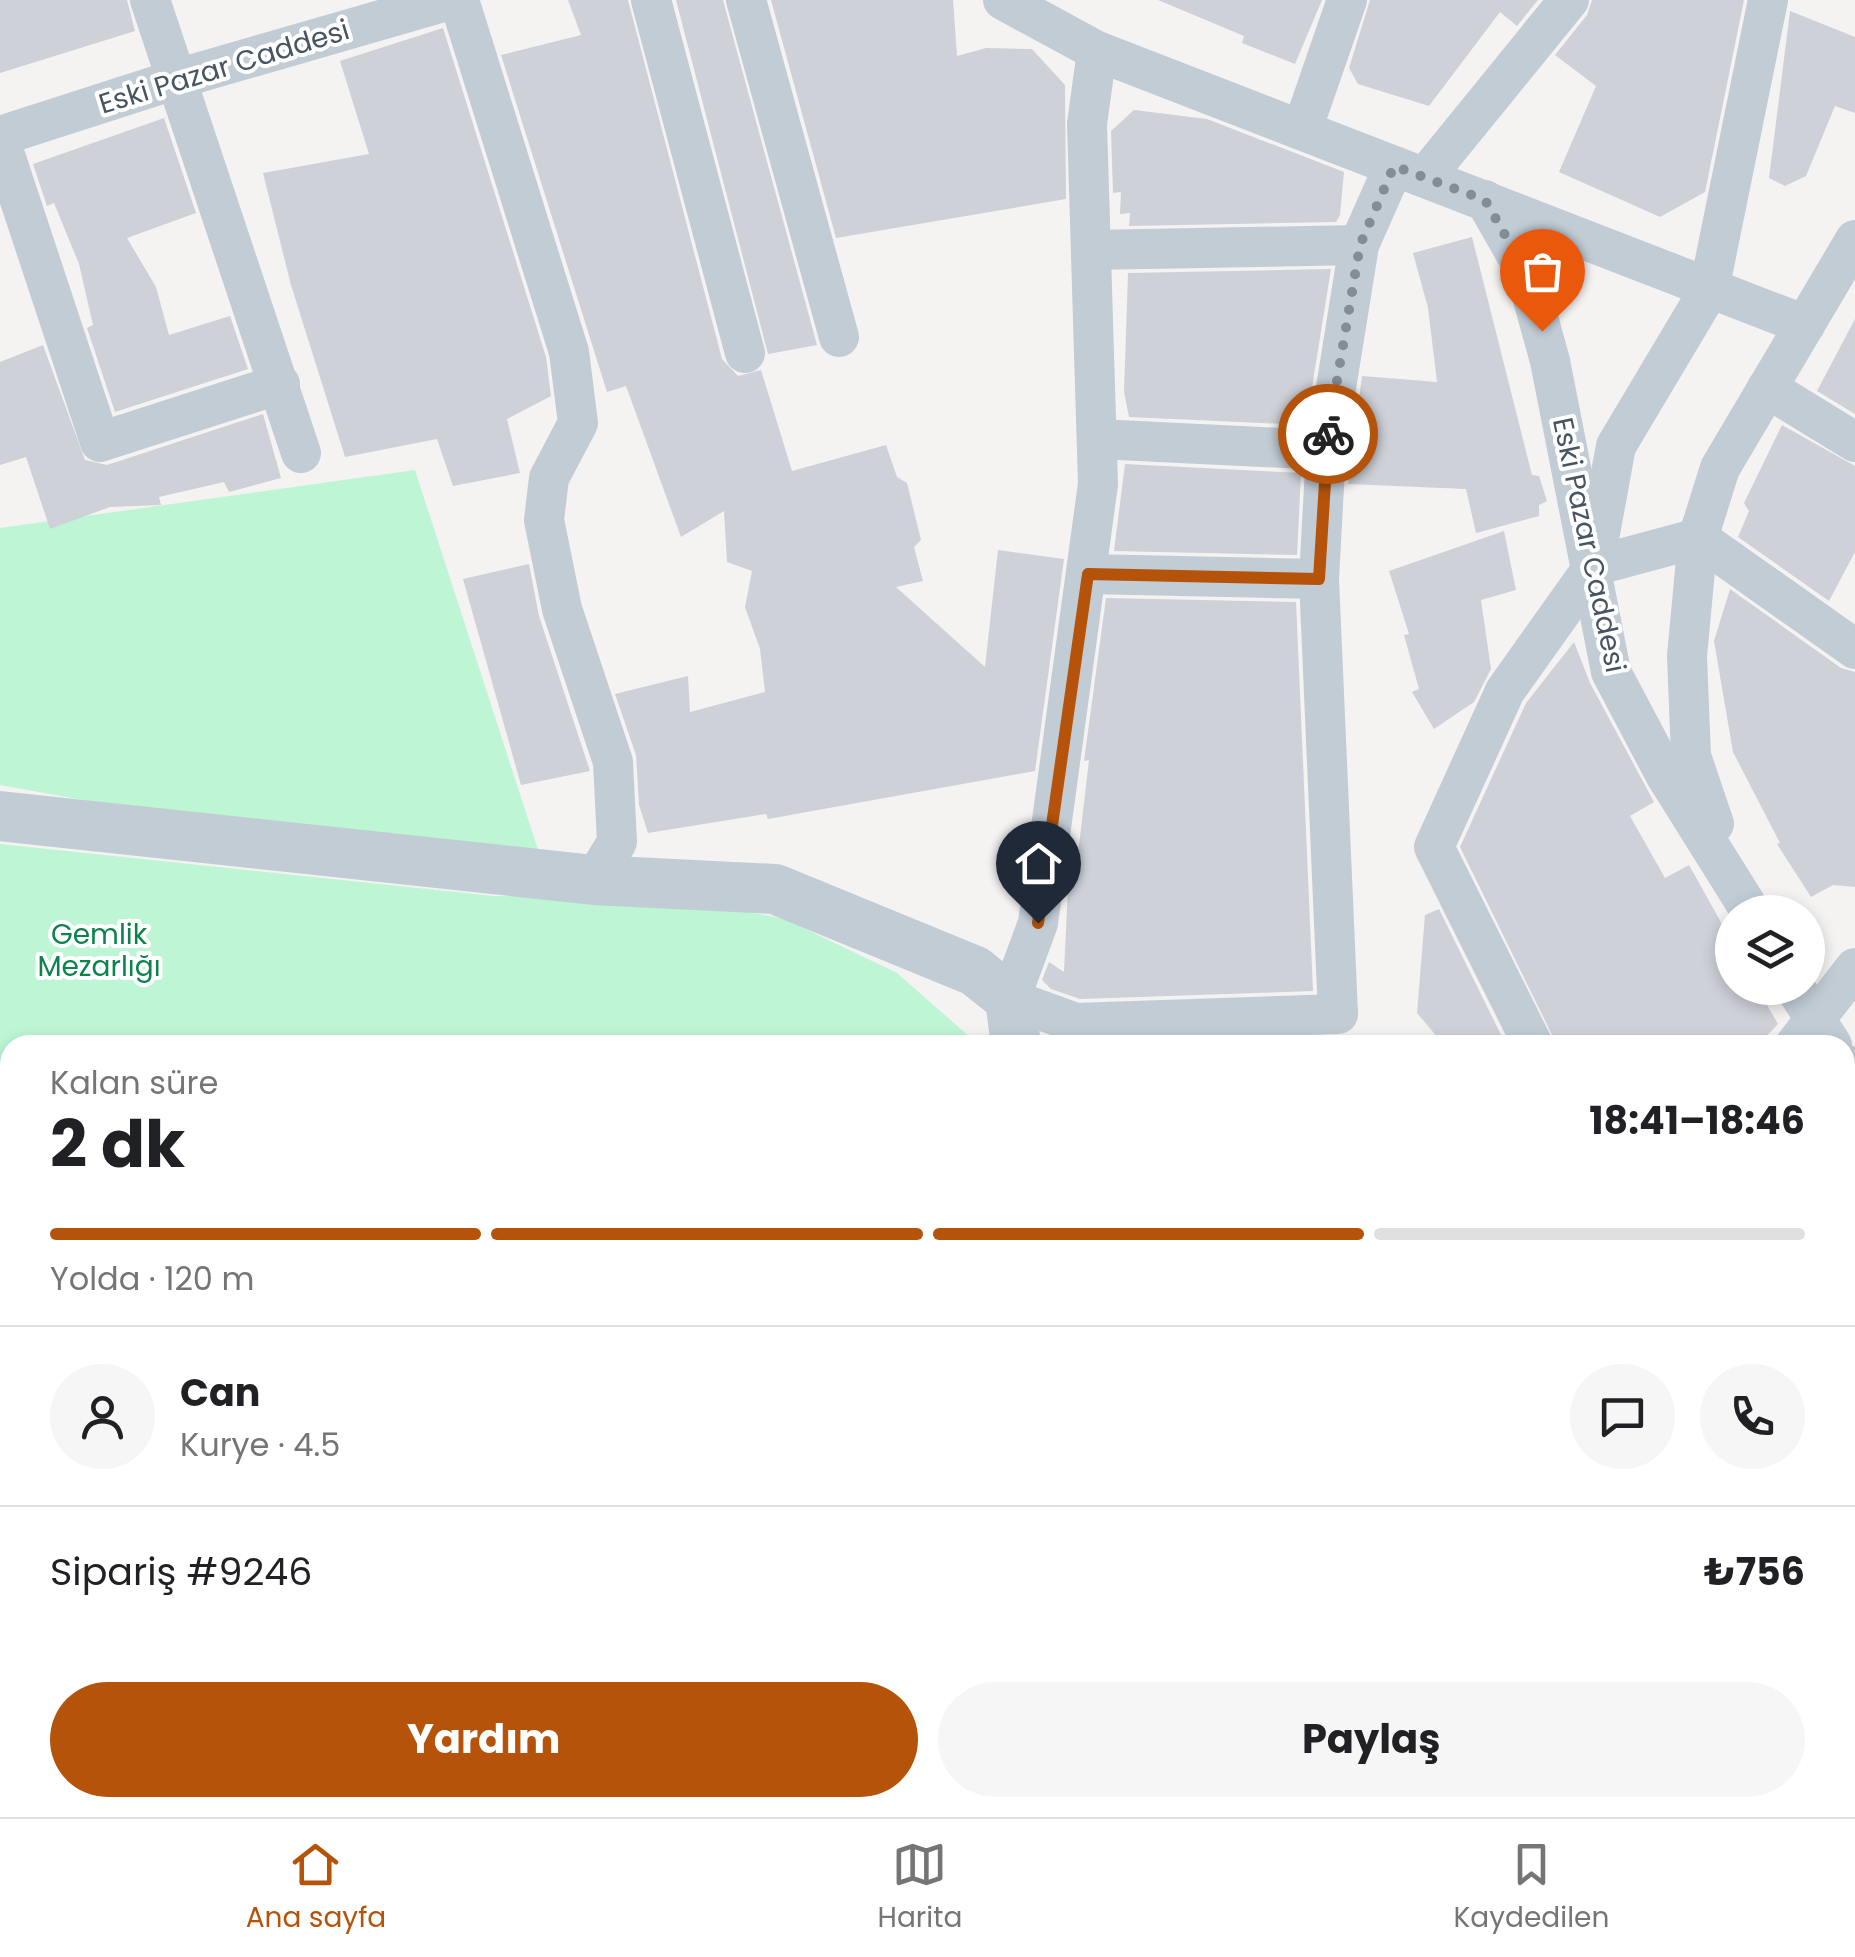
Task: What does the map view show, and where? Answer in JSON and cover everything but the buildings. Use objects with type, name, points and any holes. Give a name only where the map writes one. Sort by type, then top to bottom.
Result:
[{"type":"street","points":[[150,0],[180,78],[301,453]]},
{"type":"street","name":"Eski Pazar Caddesi","points":[[0,138],[180,78],[450,0]]},
{"type":"street","points":[[459,0],[569,352],[578,423],[548,478],[544,520],[562,609],[613,762],[617,842],[594,880]]},
{"type":"street","points":[[652,0],[745,353]]},
{"type":"street","points":[[746,0],[839,338]]},
{"type":"street","points":[[1302,130],[1347,0]]},
{"type":"street","points":[[1014,1022],[1338,1014],[1319,579],[1326,450],[1360,245],[1409,172],[1569,0]]},
{"type":"street","points":[[1528,1035],[1434,848],[1505,692],[1594,566],[1616,446],[1709,290],[1768,0]]},
{"type":"street","points":[[1024,5],[1096,51],[1805,325]]},
{"type":"street","points":[[1014,1022],[1038,923],[1098,484],[1087,124],[1096,51]]},
{"type":"street","points":[[0,138],[100,442],[280,384]]},
{"type":"street","name":"Eski Pazar Caddesi","points":[[1485,200],[1525,270],[1550,361],[1594,566],[1611,672],[1666,776],[1740,895]]},
{"type":"street","points":[[1742,895],[1692,756],[1687,656],[1698,538],[1720,468],[1855,240]]},
{"type":"street","points":[[1091,250],[1360,245]]},
{"type":"street","points":[[1767,388],[1855,442]]},
{"type":"street","points":[[1097,439],[1326,450]]},
{"type":"street","points":[[1594,566],[1698,538]]},
{"type":"street","points":[[1698,538],[1855,649]]},
{"type":"street","points":[[1088,574],[1319,579]]},
{"type":"street","points":[[0,816],[594,880],[774,890],[975,971],[1014,1022]]},
{"type":"street","points":[[1809,1024],[1855,968]]},
{"type":"green space","points":[[415,470],[540,856],[133,809],[0,785],[0,528]]},
{"type":"green space","name":"Gemlik Mezarlığı","points":[[0,844],[494,896],[682,899],[785,919],[897,973],[968,1035],[0,1035]]},
{"type":"way so far","points":[[1328,434],[1360,245],[1394,166],[1485,200],[1525,270],[1542,331]]},
{"type":"route","points":[[1038,923],[1088,574],[1319,579],[1328,434]]}]
